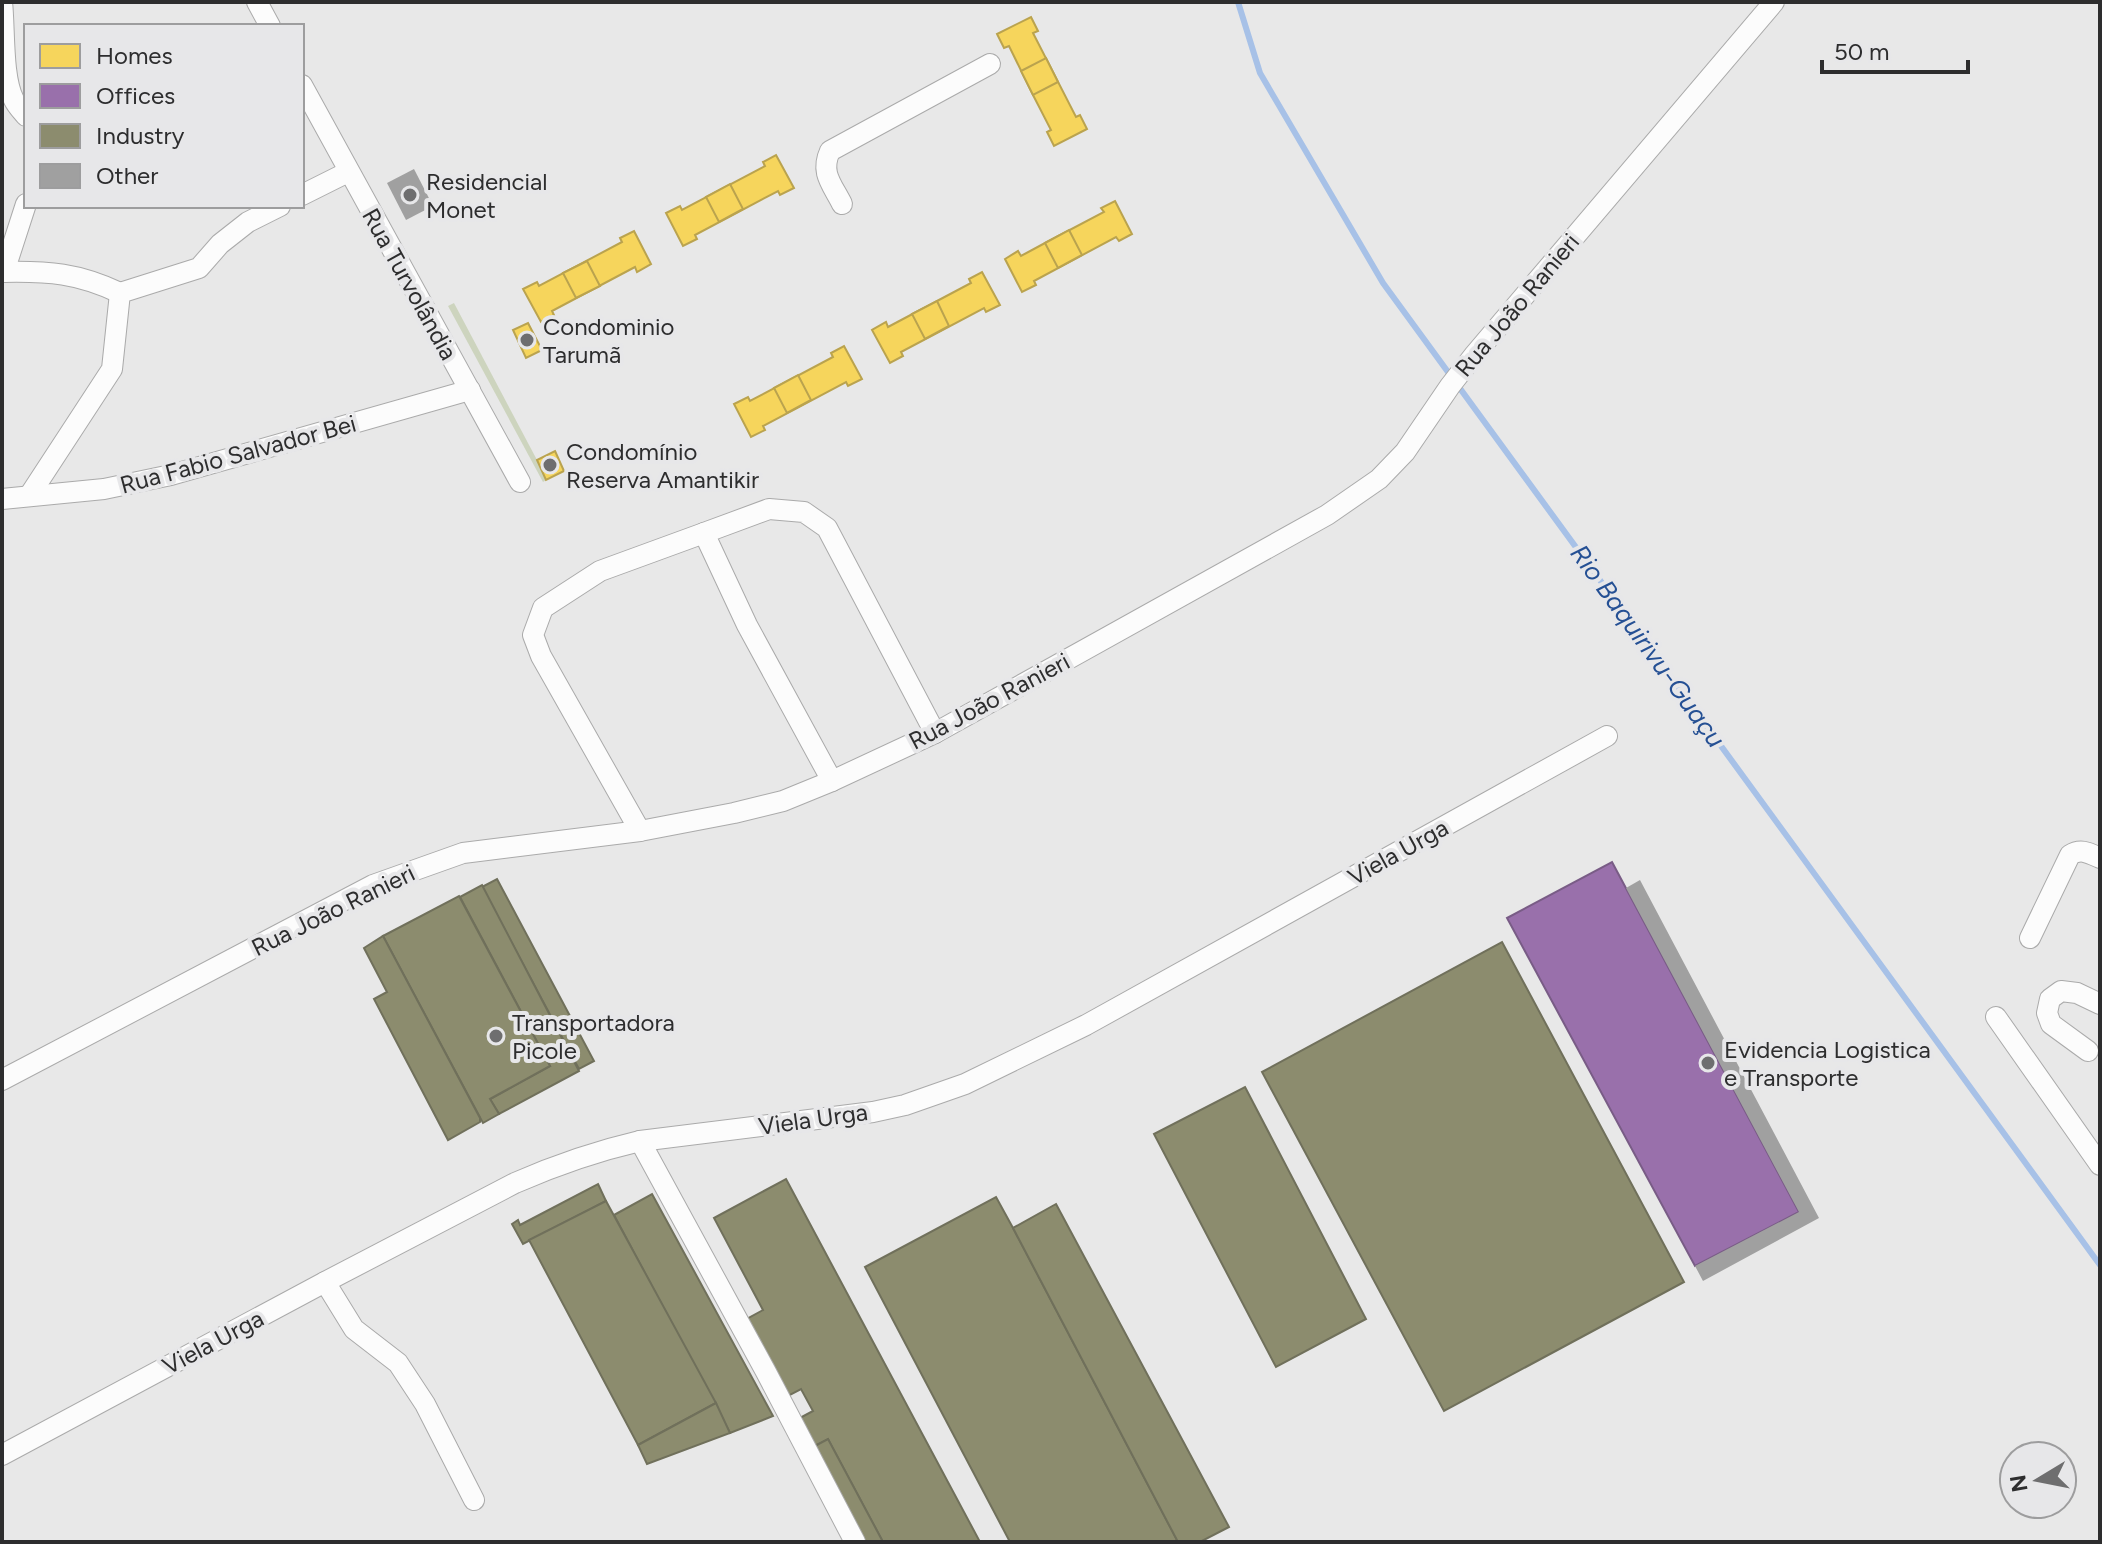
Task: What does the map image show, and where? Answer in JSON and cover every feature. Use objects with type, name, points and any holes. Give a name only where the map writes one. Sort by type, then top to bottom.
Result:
[{"type":"street","points":[[2,2],[7,71],[14,107]]},
{"type":"street","points":[[257,2],[269,24]]},
{"type":"street","name":"Rua João Ranieri","points":[[2,1080],[373,885],[422,866],[463,853],[640,831],[734,813],[783,801],[832,781],[935,733],[1327,515],[1379,479],[1405,452],[1475,354],[1774,2]]},
{"type":"street","points":[[842,204],[825,163],[830,151],[990,64]]},
{"type":"street","name":"Rua Turvolândia","points":[[304,89],[520,482]]},
{"type":"street","points":[[304,194],[348,172]]},
{"type":"street","points":[[25,208],[3,272],[58,273],[94,280],[120,293],[199,268],[220,244],[248,222],[276,208]]},
{"type":"street","points":[[29,496],[112,369],[120,293]]},
{"type":"street","name":"Rua Fabio Salvador Bei","points":[[2,499],[104,489],[171,475],[470,390]]},
{"type":"street","points":[[640,831],[541,656],[533,635],[543,608],[600,571],[769,509],[804,512],[827,528],[935,733]]},
{"type":"street","points":[[704,533],[747,625],[832,781]]},
{"type":"street","name":"Viela Urga","points":[[2,1455],[515,1183],[575,1159],[640,1141],[873,1112],[905,1105],[965,1084],[1086,1025],[1607,736]]},
{"type":"street","points":[[2030,938],[2070,855],[2085,851],[2100,858]]},
{"type":"street","points":[[2088,1051],[2051,1024],[2047,1013],[2050,999],[2061,991],[2077,993],[2100,1004]]},
{"type":"street","points":[[1996,1017],[2098,1159]]},
{"type":"street","points":[[640,1141],[855,1542]]},
{"type":"street","points":[[325,1282],[354,1329],[398,1363],[405,1373],[425,1404],[474,1500]]},
{"type":"green space","points":[[454,303],[537,460],[546,480],[543,482],[448,306]]},
{"type":"building: Homes","points":[[1031,17],[1038,31],[1033,33],[1076,117],[1080,115],[1087,129],[1054,146],[1047,132],[1051,130],[1009,46],[1004,48],[997,34]]},
{"type":"building: Homes","points":[[1046,58],[1058,82],[1033,95],[1021,71]]},
{"type":"building: Homes","points":[[776,155],[794,188],[780,195],[778,191],[695,235],[697,239],[683,246],[666,213],[680,206],[682,210],[765,166],[763,162]]},
{"type":"building: Homes","points":[[730,184],[743,209],[719,222],[706,197]]},
{"type":"building: Homes","points":[[1115,201],[1132,234],[1119,241],[1116,237],[1034,281],[1036,285],[1022,292],[1005,259],[1018,251],[1021,256],[1104,212],[1101,208]]},
{"type":"building: Homes","points":[[1069,230],[1082,255],[1058,268],[1045,243]]},
{"type":"building: Homes","points":[[634,231],[651,264],[637,272],[635,267],[552,311],[554,315],[541,322],[523,289],[537,282],[539,286],[622,242],[620,238]]},
{"type":"building: Homes","points":[[587,261],[600,286],[576,298],[563,273]]},
{"type":"building: Homes","points":[[982,272],[1000,305],[986,312],[984,308],[901,352],[903,356],[890,363],[872,330],[886,322],[888,327],[971,283],[969,279]]},
{"type":"building: Homes","points":[[937,301],[949,326],[925,339],[912,314]]},
{"type":"building: Homes","name":"Condominio Tarumã","points":[[528,323],[542,350],[526,358],[513,330]]},
{"type":"building: Homes","points":[[844,346],[862,379],[848,386],[846,382],[763,426],[765,430],[751,437],[734,404],[748,397],[750,401],[833,357],[831,353]]},
{"type":"building: Homes","points":[[798,375],[811,400],[787,413],[774,388]]},
{"type":"building: Homes","name":"Condomínio Reserva Amantikir","points":[[555,451],[564,471],[546,480],[537,460]]},
{"type":"building: Offices","points":[[1612,862],[1799,1212],[1695,1266],[1507,918]]},
{"type":"building: Industry","points":[[497,879],[594,1061],[579,1069],[482,887]]},
{"type":"building: Industry","points":[[482,885],[579,1071],[499,1114],[490,1099],[550,1066],[460,897]]},
{"type":"building: Industry","points":[[459,896],[550,1066],[490,1099],[499,1114],[483,1123],[383,936]]},
{"type":"building: Industry","points":[[383,936],[480,1118],[480,1122],[448,1140],[374,999],[387,992],[364,948]]},
{"type":"building: Industry","points":[[1502,942],[1684,1282],[1444,1411],[1262,1072]]},
{"type":"building: Industry","points":[[1245,1087],[1366,1319],[1276,1367],[1154,1134]]},
{"type":"building: Industry","points":[[786,1179],[980,1542],[883,1542],[828,1439],[813,1447],[798,1419],[813,1411],[801,1389],[786,1397],[745,1320],[763,1310],[714,1218]]},
{"type":"building: Industry","points":[[598,1184],[606,1201],[523,1244],[512,1224],[518,1220],[520,1225]]},
{"type":"building: Industry","points":[[652,1194],[773,1416],[730,1433],[614,1215]]},
{"type":"building: Industry","points":[[996,1197],[1178,1542],[1010,1542],[865,1267]]},
{"type":"building: Industry","points":[[606,1201],[716,1403],[638,1445],[529,1240]]},
{"type":"building: Industry","points":[[1056,1204],[1229,1527],[1200,1542],[1178,1542],[1013,1228]]},
{"type":"building: Industry","points":[[716,1403],[730,1433],[647,1464],[638,1445]]},
{"type":"building: Industry","points":[[828,1439],[883,1542],[862,1542],[813,1447]]},
{"type":"building: Other","name":"Residencial Monet","points":[[414,169],[433,206],[406,220],[387,183]]},
{"type":"building: Other","points":[[1640,880],[1819,1218],[1703,1281],[1695,1266],[1799,1212],[1626,888]]},
{"type":"waterway","name":"Rio Baquirivu-Guaçu","points":[[1238,2],[1260,73],[1383,283],[2100,1265]]},
{"type":"place","name":"Residencial Monet","points":[[410,195]]},
{"type":"place","name":"Condominio Tarumã","points":[[527,340]]},
{"type":"place","name":"Condomínio Reserva Amantikir","points":[[550,465]]},
{"type":"place","name":"Transportadora Picole","points":[[496,1036]]},
{"type":"place","name":"Evidencia Logistica e Transporte","points":[[1708,1063]]}]
